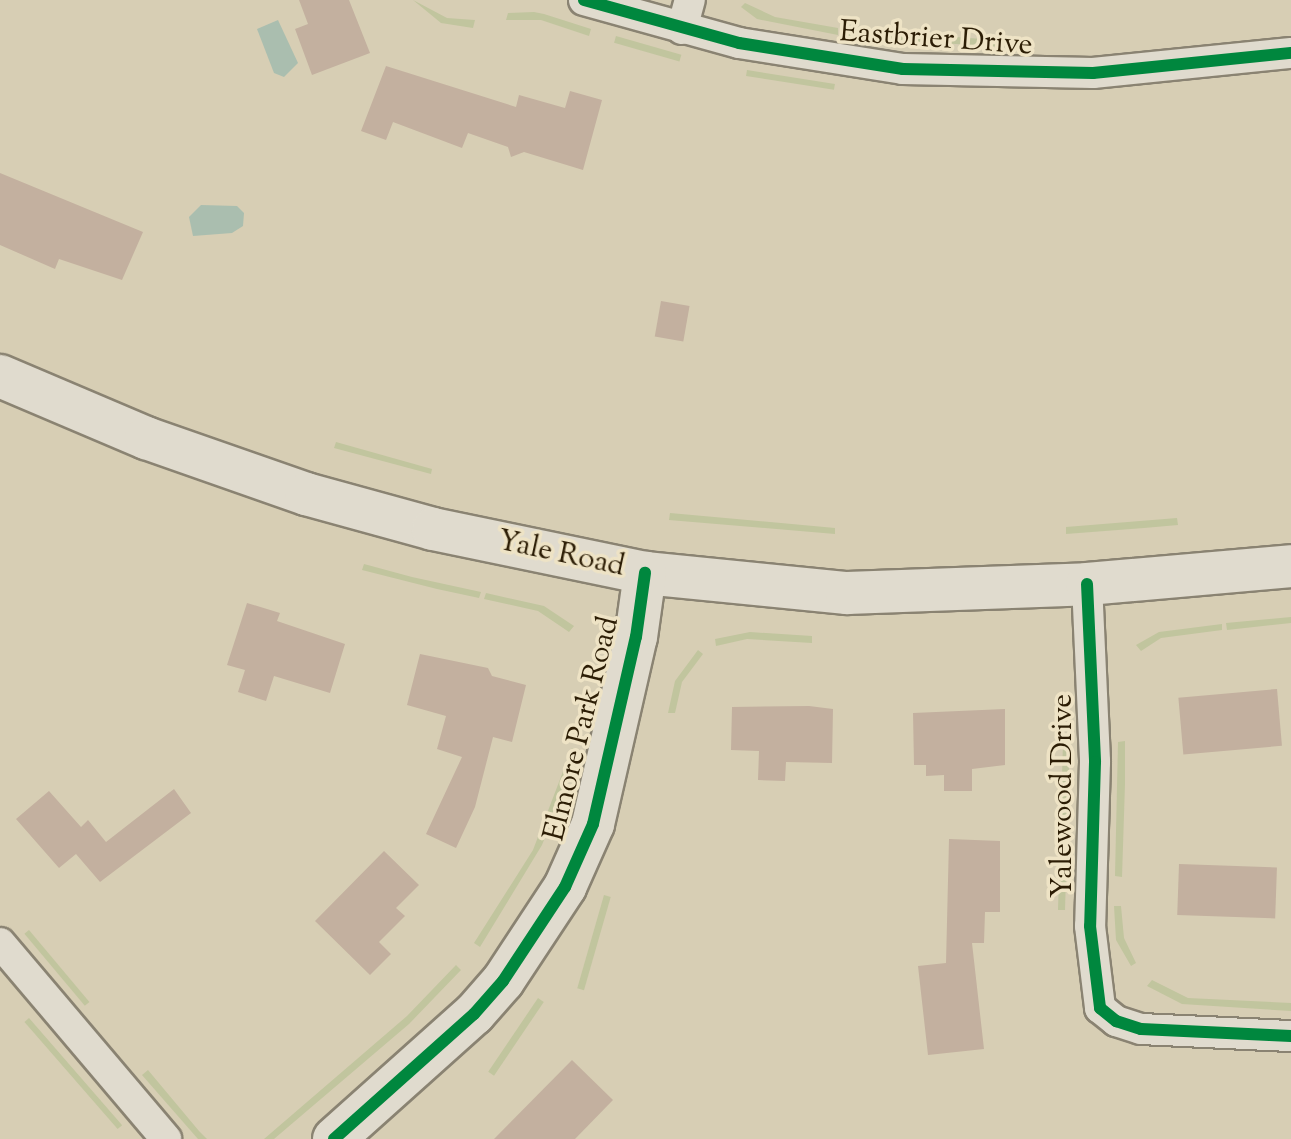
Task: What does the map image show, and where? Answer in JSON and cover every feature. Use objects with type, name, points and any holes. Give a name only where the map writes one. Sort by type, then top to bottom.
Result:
[{"type":"main road","name":"Yale Road","points":[[0,376],[146,438],[306,494],[433,529],[645,573],[847,593],[1087,584],[1291,566]]},
{"type":"main road","name":"Elmore Park Road","points":[[334,1139],[474,1014],[503,981],[565,887],[593,824],[636,637],[645,573]]},
{"type":"street","name":"Eastbrier Drive","points":[[584,0],[686,14],[816,58],[965,73],[1093,73],[1291,53]]},
{"type":"street","name":"Yalewood Drive","points":[[1087,584],[1095,762],[1090,926],[1100,1008],[1116,1021],[1141,1029],[1291,1036]]},
{"type":"street","points":[[0,943],[166,1139]]},
{"type":"green space","points":[[413,0],[447,18],[475,20],[473,28],[441,23]]},
{"type":"green space","points":[[745,3],[775,17],[838,28],[838,35],[757,19],[741,7]]},
{"type":"green space","points":[[534,12],[591,29],[589,36],[541,20],[506,20],[508,13]]},
{"type":"green space","points":[[843,28],[1007,41],[1007,47],[871,39],[842,35]]},
{"type":"green space","points":[[616,36],[681,55],[679,61],[614,43]]},
{"type":"green space","points":[[747,70],[835,84],[834,90],[746,76]]},
{"type":"green space","points":[[336,442],[432,469],[431,474],[334,448]]},
{"type":"green space","points":[[670,513],[835,528],[835,534],[669,520]]},
{"type":"green space","points":[[1177,518],[1178,525],[1066,534],[1066,527]]},
{"type":"green space","points":[[364,564],[481,592],[479,598],[437,589],[362,570]]},
{"type":"green space","points":[[486,593],[544,606],[574,626],[569,632],[538,611],[484,599]]},
{"type":"green space","points":[[1291,617],[1291,623],[1227,630],[1226,623]]},
{"type":"green space","points":[[1222,624],[1222,630],[1161,638],[1141,651],[1136,645],[1159,632]]},
{"type":"green space","points":[[750,632],[812,636],[812,643],[747,639],[716,646],[715,639]]},
{"type":"green space","points":[[698,650],[703,654],[682,682],[675,713],[668,713],[675,681]]},
{"type":"green space","points":[[1125,741],[1122,877],[1115,876],[1118,742]]},
{"type":"green space","points":[[1063,742],[1069,742],[1069,778],[1065,910],[1058,910]]},
{"type":"green space","points":[[572,748],[579,750],[542,845],[480,947],[474,943],[533,850]]},
{"type":"green space","points":[[604,895],[611,897],[584,990],[577,988]]},
{"type":"green space","points":[[1114,906],[1121,906],[1124,938],[1136,963],[1131,966],[1116,940]]},
{"type":"green space","points":[[29,930],[89,1002],[85,1006],[24,934]]},
{"type":"green space","points":[[456,965],[461,970],[409,1024],[274,1139],[264,1139],[407,1016]]},
{"type":"green space","points":[[1152,980],[1188,998],[1291,1003],[1291,1011],[1182,1004],[1147,986]]},
{"type":"green space","points":[[538,998],[544,1002],[494,1076],[488,1072]]},
{"type":"green space","points":[[29,1018],[122,1125],[118,1129],[24,1022]]},
{"type":"green space","points":[[148,1070],[207,1139],[198,1139],[142,1075]]},
{"type":"shaded area","points":[[278,20],[298,63],[284,77],[274,73],[257,29]]},
{"type":"shaded area","points":[[201,205],[237,206],[244,213],[243,226],[232,233],[193,236],[189,217]]},
{"type":"building","points":[[299,0],[349,0],[370,53],[312,75],[295,29],[308,24]]},
{"type":"building","points":[[386,66],[516,107],[519,95],[565,108],[570,91],[602,100],[583,170],[524,152],[511,157],[508,147],[468,133],[462,148],[393,122],[386,140],[361,131]]},
{"type":"building","points":[[0,173],[143,232],[122,280],[59,259],[55,269],[0,245]]},
{"type":"building","points":[[661,301],[690,306],[683,341],[655,336]]},
{"type":"building","points":[[247,603],[280,613],[277,621],[345,644],[330,693],[274,676],[266,701],[238,692],[245,670],[227,665]]},
{"type":"building","points":[[420,654],[488,668],[492,676],[526,685],[512,742],[493,737],[475,807],[456,848],[426,834],[462,757],[437,749],[446,716],[407,705]]},
{"type":"building","points":[[1277,689],[1282,746],[1183,754],[1178,698]]},
{"type":"building","points":[[809,706],[833,709],[832,763],[786,762],[785,781],[758,780],[759,751],[731,750],[732,707]]},
{"type":"building","points":[[1005,709],[1005,765],[972,769],[972,791],[944,791],[944,775],[926,776],[926,765],[914,765],[913,713]]},
{"type":"building","points":[[174,789],[191,813],[100,882],[76,854],[59,868],[16,819],[49,791],[81,827],[88,820],[106,842]]},
{"type":"building","points":[[949,839],[1000,841],[1000,912],[985,912],[984,943],[972,943],[984,1049],[928,1055],[918,966],[946,963]]},
{"type":"building","points":[[384,851],[419,885],[396,908],[405,916],[379,942],[391,954],[370,975],[315,921]]},
{"type":"building","points":[[1179,864],[1277,867],[1275,918],[1177,915]]},
{"type":"building","points":[[572,1060],[613,1100],[575,1139],[494,1139]]},
{"type":"cycle path","points":[[584,0],[739,43],[903,69],[1093,73],[1291,53]]},
{"type":"cycle path","points":[[334,1139],[474,1014],[503,981],[565,887],[593,824],[636,637],[645,573]]},
{"type":"cycle path","points":[[1087,584],[1095,762],[1090,926],[1100,1008],[1116,1021],[1141,1029],[1291,1036]]}]
